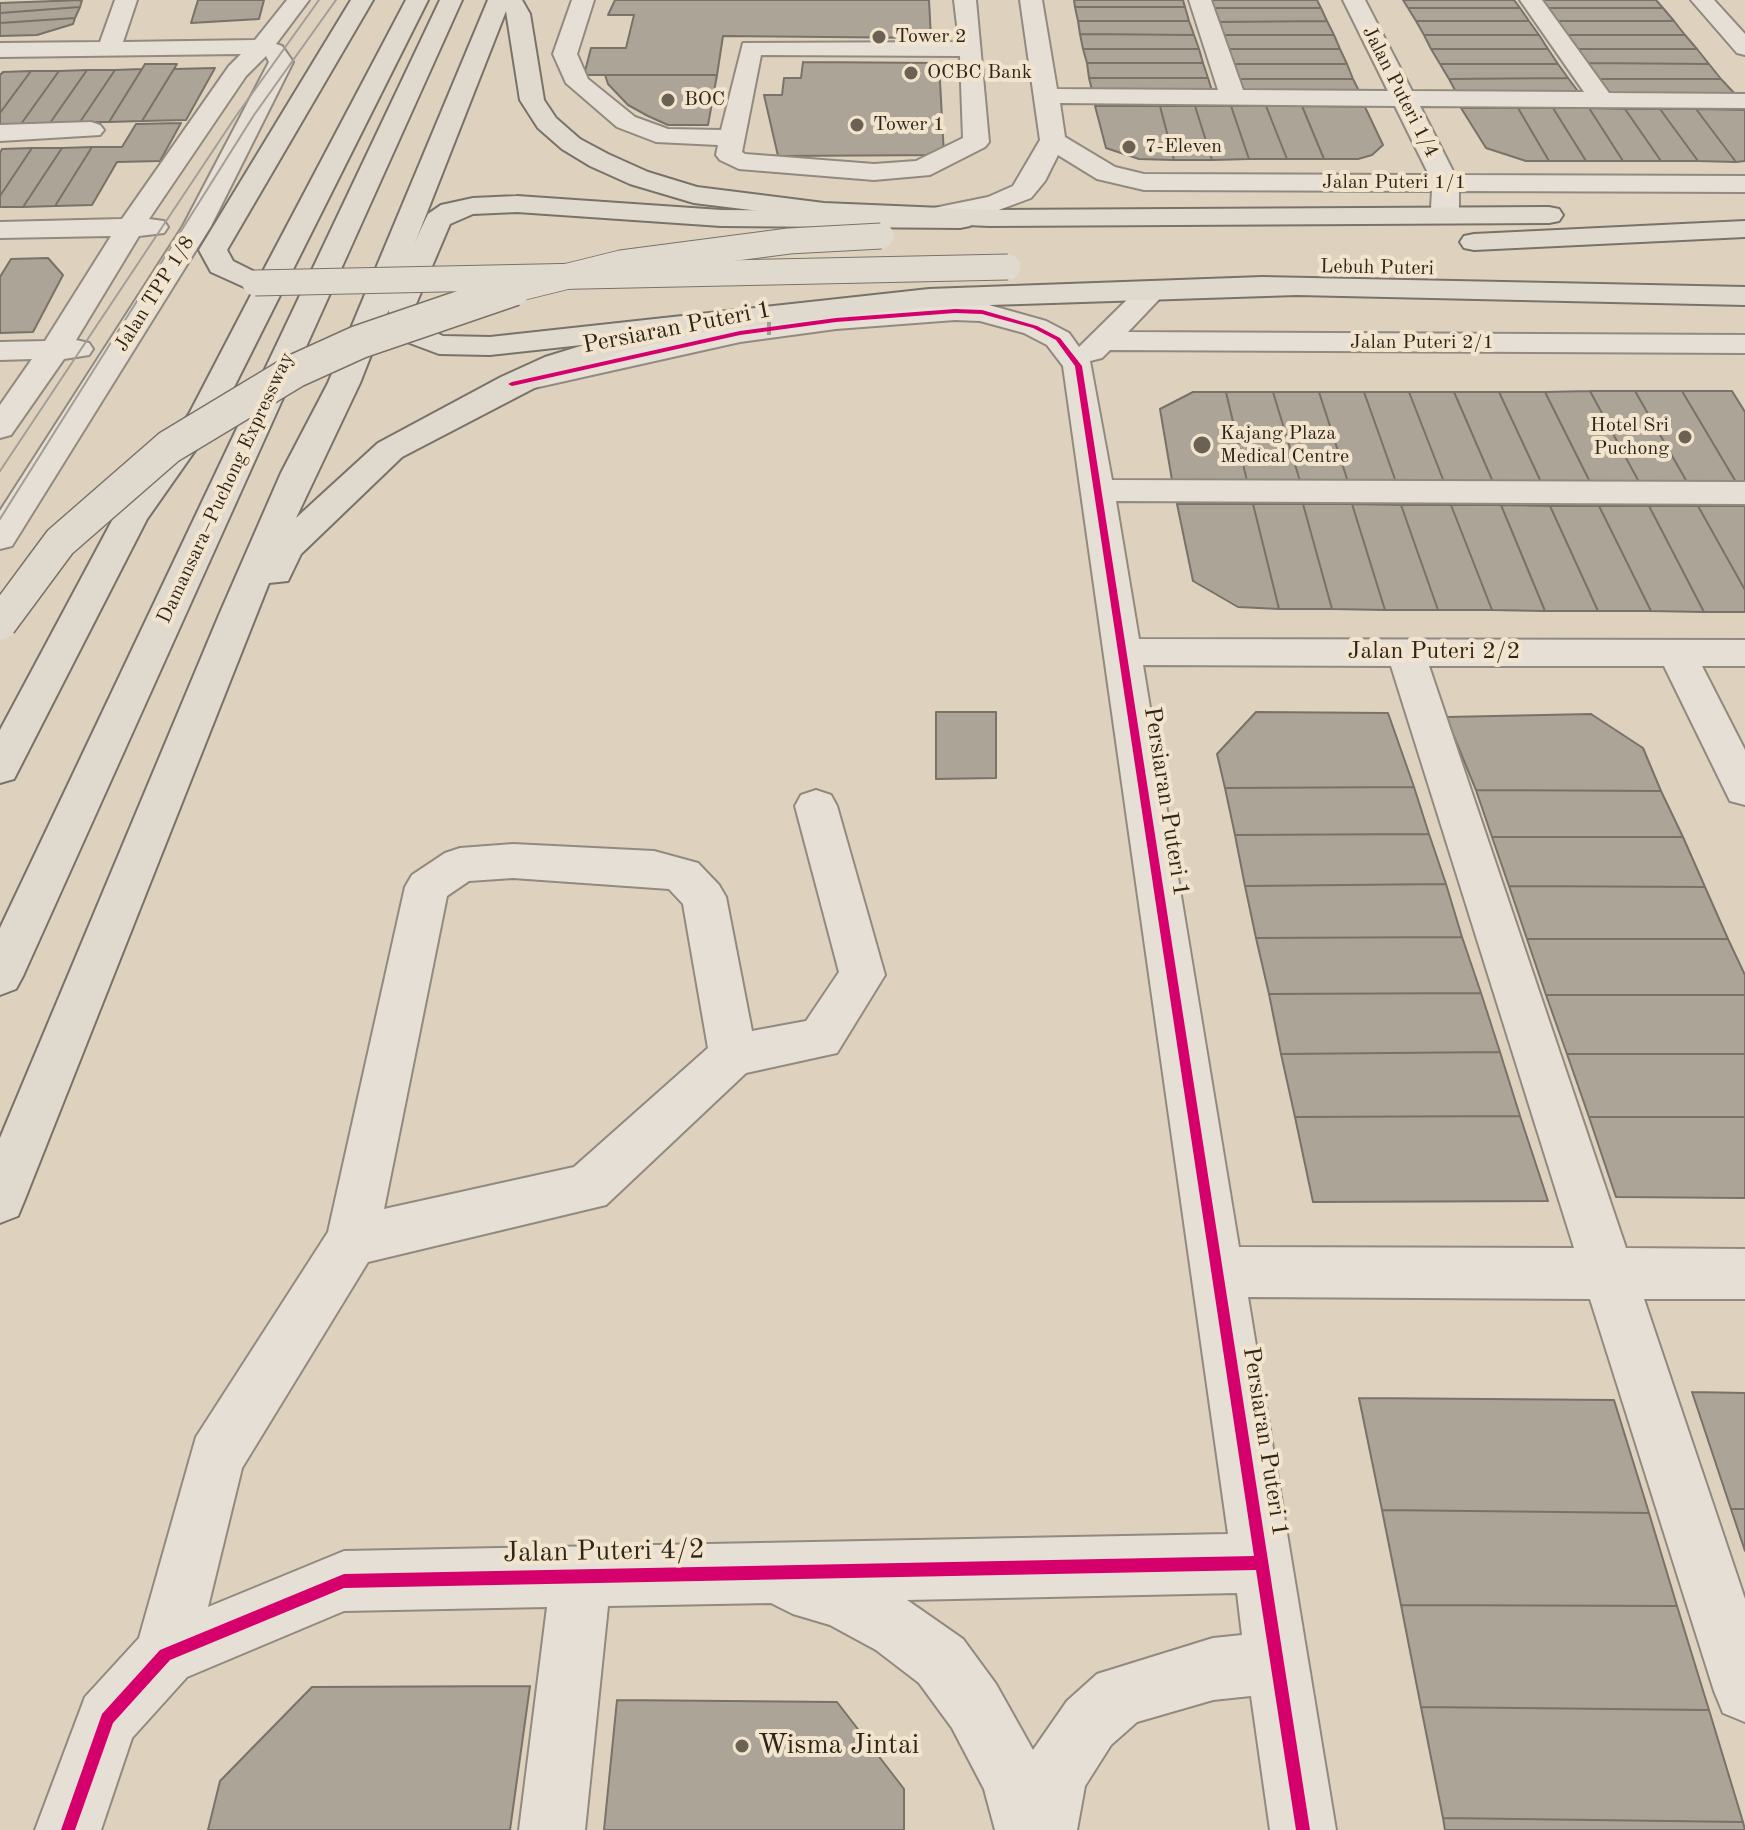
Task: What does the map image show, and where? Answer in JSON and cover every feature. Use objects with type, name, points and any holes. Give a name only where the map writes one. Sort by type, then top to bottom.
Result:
[{"type":"main road","name":"Damansara–Puchong Expressway","points":[[0,768],[131,517],[204,415],[417,0]]},
{"type":"main road","name":"Damansara–Puchong Expressway","points":[[0,976],[451,0]]},
{"type":"main road","points":[[0,1199],[237,615],[298,473],[344,383],[499,0]]},
{"type":"main road","points":[[511,0],[519,14],[525,76],[532,100],[547,123],[571,144],[599,160],[639,178],[694,195],[824,211],[990,218],[1549,215],[1745,218]]},
{"type":"main road","points":[[358,8],[213,250],[221,266],[255,283],[1039,266]]},
{"type":"main road","points":[[990,218],[930,223],[721,218],[517,204],[473,206],[451,211],[438,220],[401,304],[410,333],[439,345],[490,346],[703,324],[832,306],[929,298],[1292,288]]},
{"type":"main road","points":[[1474,242],[1745,229]]},
{"type":"main road","points":[[0,623],[60,542],[169,447],[295,371],[359,342],[515,289],[621,263],[789,241],[881,236],[1474,242],[1592,250],[1745,249]]},
{"type":"main road","name":"Lebuh Puteri","points":[[1085,266],[1745,272]]},
{"type":"main road","points":[[1008,267],[1162,282],[1292,288],[1745,296]]},
{"type":"main road","points":[[237,615],[272,578],[286,549],[350,484],[390,450],[512,384],[613,345],[703,324]]},
{"type":"street","points":[[110,47],[126,0]]},
{"type":"street","points":[[0,428],[55,349],[130,227],[237,71],[262,47],[298,0]]},
{"type":"street","points":[[583,0],[565,54],[578,83],[626,122],[665,137],[732,138]]},
{"type":"street","points":[[965,0],[987,57],[976,142],[921,169],[874,172],[739,161],[729,155],[751,48],[987,57],[1041,60]]},
{"type":"street","points":[[939,215],[996,203],[1022,192],[1032,181],[1053,140],[1031,0]]},
{"type":"street","points":[[1200,0],[1233,97]]},
{"type":"street","name":"Jalan Puteri 1/4","points":[[1354,0],[1446,183]]},
{"type":"street","points":[[1531,0],[1602,100]]},
{"type":"street","points":[[1702,0],[1745,48]]},
{"type":"street","points":[[0,50],[262,47]]},
{"type":"street","name":"Jalan TPP 1/8","points":[[0,538],[197,226],[281,62],[274,51],[262,47]]},
{"type":"street","points":[[1047,96],[1745,101]]},
{"type":"street","points":[[0,133],[91,130]]},
{"type":"street","name":"Jalan Puteri 1/1","points":[[1053,140],[1106,173],[1144,182],[1745,184]]},
{"type":"street","points":[[1440,216],[1446,206],[1446,183]]},
{"type":"street","points":[[0,230],[197,226]]},
{"type":"street","points":[[1089,353],[1151,292]]},
{"type":"street","name":"Persiaran Puteri 1","points":[[512,384],[740,333],[836,320],[955,311],[982,312],[1035,327],[1089,353],[1098,490],[1303,1830]]},
{"type":"street","name":"Jalan Puteri 2/1","points":[[1089,353],[1745,344]]},
{"type":"street","points":[[0,351],[122,348]]},
{"type":"street","points":[[0,482],[35,482]]},
{"type":"street","points":[[1098,490],[1745,493]]},
{"type":"street","name":"Jalan Puteri 2/2","points":[[1123,652],[1745,653]]},
{"type":"street","points":[[1406,652],[1745,1691]]},
{"type":"street","points":[[1676,653],[1745,790]]},
{"type":"street","points":[[352,1241],[588,1188],[733,1055],[820,1039],[862,975],[816,806]]},
{"type":"street","points":[[165,1655],[216,1457],[352,1241],[427,887],[460,865],[529,862],[654,868],[683,875],[704,897],[733,1055]]},
{"type":"street","points":[[1218,1272],[1745,1274]]},
{"type":"street","name":"Jalan Puteri 4/2","points":[[68,1830],[107,1719],[165,1655],[344,1581],[1263,1563]]},
{"type":"street","points":[[756,1573],[841,1598],[898,1628],[941,1661],[974,1706],[1014,1779],[1028,1830]]},
{"type":"street","points":[[552,1830],[581,1576]]},
{"type":"street","points":[[1044,1830],[1055,1774],[1089,1723],[1119,1696],[1213,1669],[1277,1662]]},
{"type":"building","points":[[82,0],[80,7],[0,13],[0,3]]},
{"type":"building","points":[[198,0],[264,0],[259,19],[191,23]]},
{"type":"building","name":"Tower 2","points":[[615,0],[929,0],[931,38],[723,36],[717,75],[584,75],[591,48],[626,48],[634,15],[608,15]]},
{"type":"building","points":[[1074,0],[1183,0],[1185,7],[1075,7]]},
{"type":"building","points":[[1209,0],[1317,0],[1321,8],[1211,8]]},
{"type":"building","points":[[1403,0],[1514,0],[1520,8],[1408,8]]},
{"type":"building","points":[[1541,0],[1656,0],[1663,8],[1546,8]]},
{"type":"building","points":[[80,7],[75,18],[0,23],[0,13]]},
{"type":"building","points":[[1075,7],[1185,7],[1189,21],[1078,21]]},
{"type":"building","points":[[1211,8],[1321,8],[1327,21],[1216,22]]},
{"type":"building","points":[[1408,8],[1520,8],[1529,21],[1416,21]]},
{"type":"building","points":[[1546,8],[1663,8],[1674,21],[1556,21]]},
{"type":"building","points":[[75,18],[73,24],[37,35],[0,36],[0,23]]},
{"type":"building","points":[[1078,21],[1189,21],[1194,35],[1080,34]]},
{"type":"building","points":[[1327,21],[1334,35],[1221,35],[1216,22]]},
{"type":"building","points":[[1416,21],[1529,21],[1539,35],[1424,35]]},
{"type":"building","points":[[1556,21],[1674,21],[1685,35],[1565,35]]},
{"type":"building","points":[[1080,34],[1194,35],[1199,49],[1083,49]]},
{"type":"building","points":[[1221,35],[1334,35],[1340,49],[1226,49]]},
{"type":"building","points":[[1424,35],[1539,35],[1548,49],[1431,49]]},
{"type":"building","points":[[1565,35],[1685,35],[1697,49],[1575,49]]},
{"type":"building","points":[[1083,49],[1199,49],[1203,63],[1087,63]]},
{"type":"building","points":[[1226,49],[1340,49],[1347,64],[1232,64]]},
{"type":"building","points":[[1431,49],[1548,49],[1558,64],[1440,64]]},
{"type":"building","points":[[1575,49],[1697,49],[1709,64],[1586,63]]},
{"type":"building","name":"Tower 1","points":[[803,62],[939,63],[944,155],[778,156],[764,95],[782,95],[784,78],[801,78]]},
{"type":"building","points":[[1087,63],[1203,63],[1208,78],[1089,78]]},
{"type":"building","points":[[1586,63],[1709,64],[1721,79],[1596,79]]},
{"type":"building","points":[[145,64],[177,64],[142,121],[109,122]]},
{"type":"building","points":[[1232,64],[1347,64],[1353,79],[1237,79]]},
{"type":"building","points":[[1440,64],[1558,64],[1568,78],[1449,79]]},
{"type":"building","points":[[215,68],[186,120],[142,121],[174,69]]},
{"type":"building","points":[[142,69],[109,122],[80,122],[115,70]]},
{"type":"building","points":[[87,70],[50,123],[21,124],[59,71]]},
{"type":"building","points":[[87,70],[115,70],[80,122],[50,123]]},
{"type":"building","points":[[31,71],[0,113],[0,75],[3,72]]},
{"type":"building","points":[[31,71],[59,71],[21,124],[0,124],[0,113]]},
{"type":"building","name":"BOC","points":[[605,75],[717,75],[708,125],[668,125],[648,116],[628,105],[608,84]]},
{"type":"building","points":[[1089,78],[1208,78],[1213,94],[1093,94]]},
{"type":"building","points":[[1568,78],[1580,94],[1457,94],[1449,79]]},
{"type":"building","points":[[1237,79],[1353,79],[1361,95],[1243,95]]},
{"type":"building","points":[[1596,79],[1721,79],[1735,94],[1607,94]]},
{"type":"building","points":[[1095,106],[1160,106],[1174,160],[1139,159],[1106,148]]},
{"type":"building","points":[[1160,106],[1195,106],[1212,160],[1174,160]]},
{"type":"building","points":[[1195,106],[1231,106],[1249,159],[1212,160]]},
{"type":"building","points":[[1231,106],[1266,106],[1287,159],[1249,159]]},
{"type":"building","points":[[1266,106],[1302,106],[1324,159],[1287,159]]},
{"type":"building","points":[[1302,106],[1365,107],[1383,145],[1372,155],[1358,159],[1324,159]]},
{"type":"building","points":[[1461,108],[1518,108],[1549,161],[1526,161],[1486,148]]},
{"type":"building","points":[[1518,108],[1553,108],[1586,161],[1549,161]]},
{"type":"building","points":[[1553,108],[1589,108],[1623,161],[1586,161]]},
{"type":"building","points":[[1589,108],[1625,109],[1661,161],[1623,161]]},
{"type":"building","points":[[1625,109],[1660,109],[1698,161],[1661,161]]},
{"type":"building","points":[[1660,109],[1696,109],[1736,162],[1698,161]]},
{"type":"building","points":[[1696,109],[1745,110],[1745,161],[1736,162]]},
{"type":"building","points":[[181,123],[160,161],[117,162],[92,205],[55,206],[92,147],[122,147],[136,124]]},
{"type":"building","points":[[92,147],[55,206],[23,207],[62,148]]},
{"type":"building","points":[[32,148],[0,196],[2,149]]},
{"type":"building","points":[[32,148],[62,148],[23,207],[0,207],[0,196]]},
{"type":"building","points":[[48,258],[63,275],[33,332],[0,333],[0,277],[11,259]]},
{"type":"building","points":[[1590,391],[1635,391],[1687,482],[1639,482]]},
{"type":"building","points":[[1590,391],[1639,482],[1590,482],[1545,392]]},
{"type":"building","name":"Hotel Sri Puchong","points":[[1635,391],[1682,391],[1736,482],[1687,482]]},
{"type":"building","name":"Hotel Sri Puchong","points":[[1682,391],[1732,391],[1745,412],[1745,482],[1736,482]]},
{"type":"building","name":"Kajang Plaza Medical Centre","points":[[1193,392],[1226,392],[1247,481],[1172,480],[1160,409]]},
{"type":"building","points":[[1226,392],[1273,392],[1300,481],[1247,481]]},
{"type":"building","points":[[1273,392],[1319,392],[1348,482],[1300,481]]},
{"type":"building","points":[[1319,392],[1364,392],[1396,482],[1348,482]]},
{"type":"building","points":[[1364,392],[1409,392],[1444,482],[1396,482]]},
{"type":"building","points":[[1409,392],[1454,392],[1493,482],[1444,482]]},
{"type":"building","points":[[1454,392],[1499,392],[1541,482],[1493,482]]},
{"type":"building","points":[[1499,392],[1545,392],[1590,482],[1541,482]]},
{"type":"building","points":[[1177,504],[1253,504],[1279,609],[1238,607],[1193,581]]},
{"type":"building","points":[[1253,504],[1303,504],[1332,609],[1279,609]]},
{"type":"building","points":[[1303,504],[1352,504],[1385,610],[1332,609]]},
{"type":"building","points":[[1352,504],[1401,505],[1438,610],[1385,610]]},
{"type":"building","points":[[1401,505],[1451,505],[1492,610],[1438,610]]},
{"type":"building","points":[[1451,505],[1501,505],[1545,611],[1492,610]]},
{"type":"building","points":[[1501,505],[1550,506],[1598,611],[1545,611]]},
{"type":"building","points":[[1550,506],[1599,506],[1651,611],[1598,611]]},
{"type":"building","points":[[1599,506],[1649,506],[1704,612],[1651,611]]},
{"type":"building","points":[[1649,506],[1698,506],[1745,590],[1745,612],[1704,612]]},
{"type":"building","points":[[1698,506],[1745,506],[1745,590]]},
{"type":"building","points":[[936,712],[996,712],[996,778],[936,779]]},
{"type":"building","points":[[1256,712],[1388,713],[1414,787],[1225,788],[1217,754]]},
{"type":"building","points":[[1591,714],[1643,748],[1661,791],[1476,790],[1446,717]]},
{"type":"building","points":[[1414,787],[1429,834],[1235,835],[1225,788]]},
{"type":"building","points":[[1476,790],[1661,791],[1683,837],[1492,837]]},
{"type":"building","points":[[1429,834],[1446,884],[1245,886],[1235,835]]},
{"type":"building","points":[[1492,837],[1683,837],[1705,887],[1509,886]]},
{"type":"building","points":[[1446,884],[1462,937],[1256,938],[1245,886]]},
{"type":"building","points":[[1509,886],[1705,887],[1728,939],[1527,939]]},
{"type":"building","points":[[1462,937],[1481,993],[1269,994],[1256,938]]},
{"type":"building","points":[[1527,939],[1728,939],[1745,975],[1745,995],[1546,995]]},
{"type":"building","points":[[1481,993],[1500,1052],[1281,1054],[1269,994]]},
{"type":"building","points":[[1546,995],[1745,995],[1745,1054],[1567,1054]]},
{"type":"building","points":[[1500,1052],[1520,1116],[1295,1117],[1281,1054]]},
{"type":"building","points":[[1567,1054],[1745,1054],[1745,1117],[1589,1117]]},
{"type":"building","points":[[1520,1116],[1548,1201],[1313,1202],[1295,1117]]},
{"type":"building","points":[[1589,1117],[1745,1117],[1745,1198],[1616,1197]]},
{"type":"building","points":[[1692,1392],[1745,1393],[1745,1509],[1731,1509]]},
{"type":"building","points":[[1359,1398],[1614,1400],[1649,1513],[1382,1510]]},
{"type":"building","points":[[1731,1509],[1745,1509],[1745,1551]]},
{"type":"building","points":[[1382,1510],[1649,1513],[1677,1606],[1401,1605]]},
{"type":"building","points":[[1401,1605],[1677,1606],[1709,1710],[1421,1707]]},
{"type":"building","points":[[530,1686],[510,1830],[208,1830],[220,1781],[312,1687]]},
{"type":"building","name":"Wisma Jintai","points":[[617,1700],[837,1702],[904,1789],[904,1830],[604,1830]]},
{"type":"building","points":[[1421,1707],[1709,1710],[1743,1822],[1443,1818]]},
{"type":"building","points":[[1443,1818],[1743,1822],[1745,1830],[1445,1830]]},
{"type":"tram line","points":[[0,471],[236,116],[319,0]]},
{"type":"tram line","points":[[0,519],[254,115],[336,0]]},
{"type":"cycle path","points":[[512,384],[740,333],[836,320],[955,311],[982,312],[1035,327],[1058,339],[1078,366],[1303,1830]]},
{"type":"cycle path","points":[[68,1830],[107,1719],[165,1655],[344,1581],[1263,1563]]},
{"type":"place","name":"Tower 2","points":[[879,37]]},
{"type":"place","name":"OCBC Bank","points":[[911,73]]},
{"type":"place","name":"BOC","points":[[668,100]]},
{"type":"place","name":"Tower 1","points":[[857,125]]},
{"type":"place","name":"7-Eleven","points":[[1129,147]]},
{"type":"place","name":"Hotel Sri Puchong","points":[[1685,437]]},
{"type":"place","name":"Kajang Plaza Medical Centre","points":[[1202,445]]},
{"type":"place","name":"Wisma Jintai","points":[[742,1746]]}]
